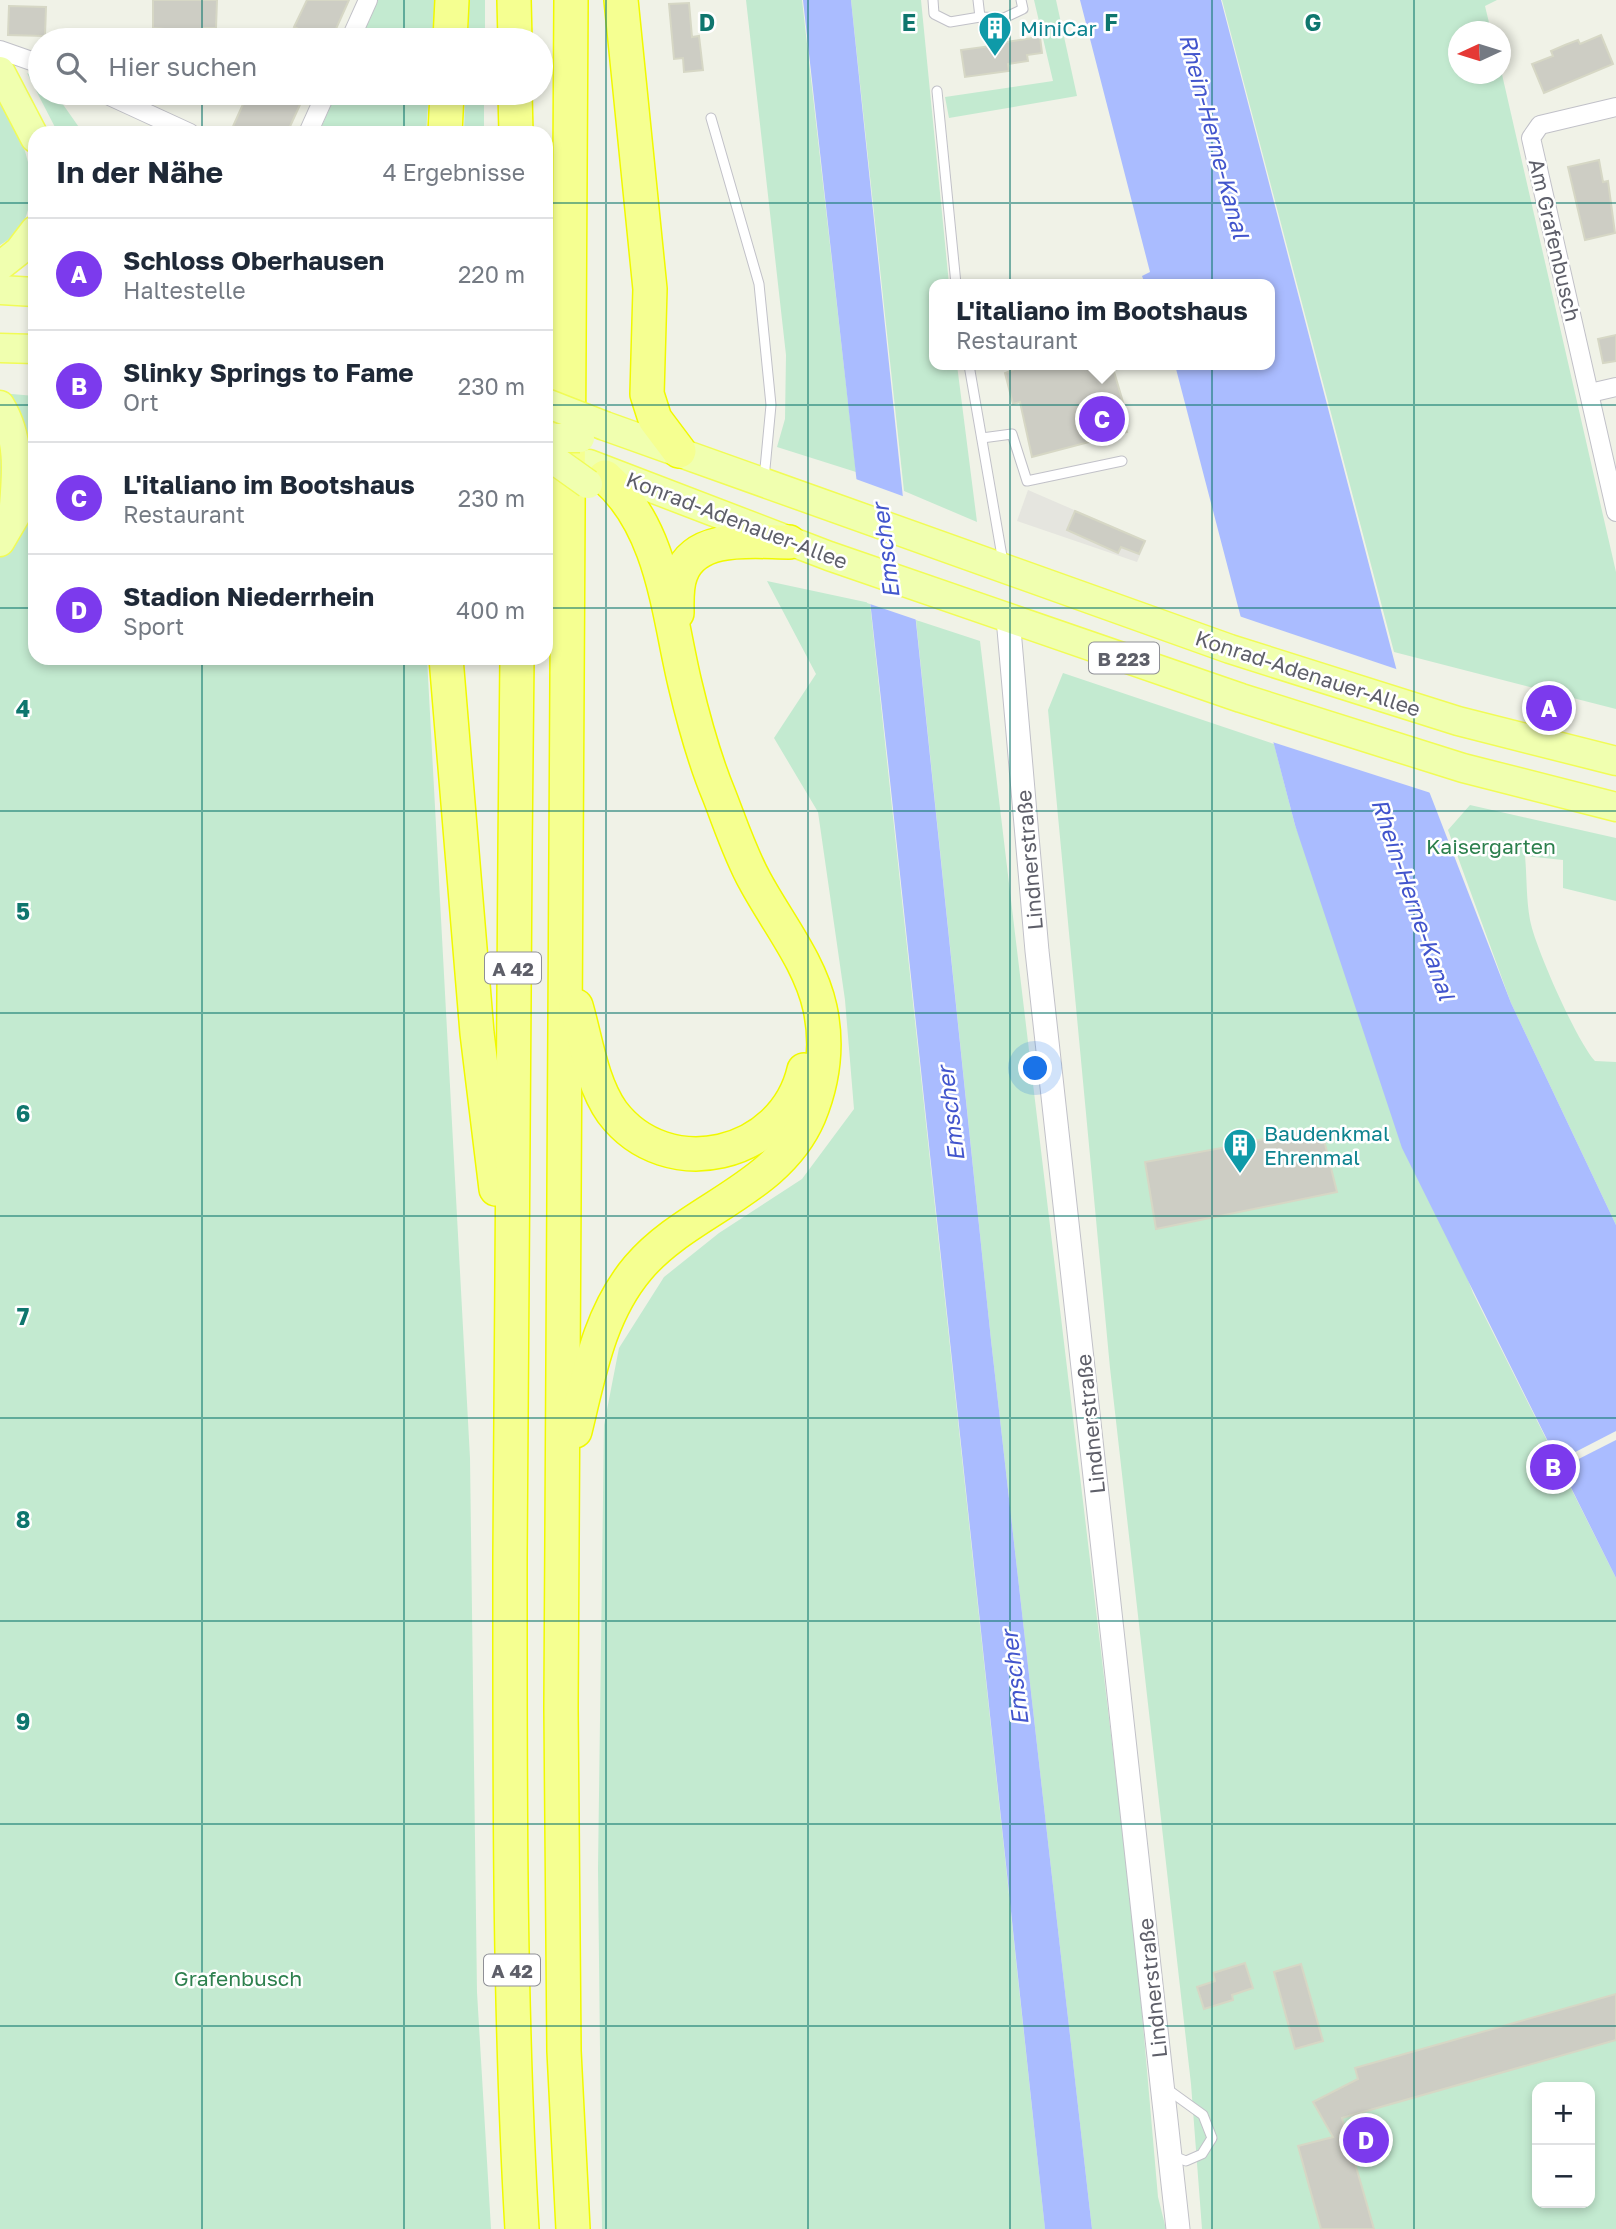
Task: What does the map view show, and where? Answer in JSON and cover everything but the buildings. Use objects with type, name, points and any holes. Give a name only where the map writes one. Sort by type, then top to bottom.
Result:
[{"type":"highway","points":[[451,28],[453,0]]},
{"type":"highway","points":[[514,0],[515,28]]},
{"type":"highway","name":"A 42","points":[[571,0],[562,1477],[562,1929],[573,2229]]},
{"type":"highway","points":[[621,0],[650,289],[647,394],[655,419],[678,451]]},
{"type":"highway","points":[[445,126],[446,105]]},
{"type":"highway","points":[[515,105],[516,126]]},
{"type":"highway","points":[[566,966],[597,1083],[613,1112],[637,1136],[668,1150],[701,1155],[718,1153],[749,1142],[776,1122],[787,1109],[802,1079],[806,1063],[806,1029],[797,995],[783,964],[731,874],[699,806],[673,727],[640,581],[628,543],[578,452]]},
{"type":"highway","points":[[562,1477],[599,1338],[622,1290],[637,1268],[676,1232],[745,1188],[781,1158],[807,1120],[822,1076],[823,1029],[812,984],[753,877],[703,753],[651,545],[633,507],[578,452]]},
{"type":"highway","points":[[679,654],[678,586],[686,563],[709,547],[746,542],[789,542]]},
{"type":"highway","points":[[447,665],[485,1107],[511,1279]]},
{"type":"highway","name":"A 42","points":[[517,665],[511,1279],[510,1875],[513,2056],[522,2229]]},
{"type":"main road","points":[[0,71],[29,126]]},
{"type":"main road","points":[[0,266],[19,251],[28,239]]},
{"type":"main road","points":[[0,290],[28,292]]},
{"type":"main road","points":[[0,348],[28,349]]},
{"type":"main road","points":[[0,405],[13,431],[16,449],[6,530]]},
{"type":"main road","name":"Konrad-Adenauer-Allee","points":[[553,414],[578,452],[646,485],[789,542],[1241,698],[1463,768],[1616,807]]},
{"type":"main road","name":"Konrad-Adenauer-Allee","points":[[578,452],[636,438],[764,481],[975,560],[1230,649],[1458,721],[1616,761]]},
{"type":"main road","points":[[6,530],[28,494]]},
{"type":"main road","points":[[1004,570],[1008,618]]},
{"type":"street","points":[[355,28],[368,0]]},
{"type":"street","points":[[0,50],[28,60]]},
{"type":"street","points":[[129,105],[175,126]]},
{"type":"street","points":[[311,126],[321,105]]},
{"type":"street","name":"Am Grafenbusch","points":[[1616,107],[1540,125],[1531,138],[1616,512]]},
{"type":"street","points":[[1590,393],[1616,387]]},
{"type":"street","name":"Lindnerstraße","points":[[1008,618],[1037,951],[1178,2229]]},
{"type":"lane","points":[[933,0],[934,14],[950,22],[1004,18],[1023,9],[1021,0]]},
{"type":"lane","points":[[978,0],[980,18]]},
{"type":"lane","points":[[937,91],[956,279]]},
{"type":"lane","points":[[711,118],[759,284],[772,405],[764,481]]},
{"type":"lane","points":[[970,370],[1000,529],[1004,570]]},
{"type":"lane","points":[[982,438],[1012,434],[1027,481],[1122,461]]},
{"type":"lane","points":[[1162,2087],[1203,2115],[1212,2138],[1202,2154],[1186,2161],[1169,2154]]},
{"type":"shaded area","points":[[1028,490],[1146,541],[1137,562],[1017,521]]},
{"type":"green space","points":[[378,0],[435,0],[434,28],[365,28]]},
{"type":"green space","points":[[469,0],[485,0],[485,28],[468,28]]},
{"type":"green space","points":[[746,0],[802,0],[856,472],[777,447],[785,419],[786,355]]},
{"type":"green space","points":[[851,0],[921,0],[949,279],[929,279],[929,370],[958,370],[977,522],[904,491]]},
{"type":"green space","points":[[1034,0],[1056,0],[1077,96],[949,118],[945,97],[1053,81]]},
{"type":"green space","points":[[1222,0],[1497,0],[1485,6],[1489,21],[1448,21],[1448,84],[1504,84],[1616,572],[1616,709],[1394,652]]},
{"type":"green space","points":[[0,102],[28,162],[28,210],[21,232],[0,245]]},
{"type":"green space","points":[[44,105],[63,105],[78,126],[54,126]]},
{"type":"green space","points":[[331,105],[428,105],[427,126],[322,126]]},
{"type":"green space","points":[[465,105],[484,105],[484,126],[464,126]]},
{"type":"green space","name":"Grafenbusch","points":[[0,393],[28,395],[28,665],[427,665],[470,1458],[477,1992],[491,2229],[0,2229]]},
{"type":"green space","points":[[767,581],[870,603],[1045,2229],[602,2229],[598,1869],[604,1425],[619,1348],[664,1277],[719,1233],[802,1179],[854,1109],[845,1000],[818,812],[774,738],[816,674]]},
{"type":"green space","points":[[916,620],[980,641],[1136,1944],[1158,2197],[1166,2229],[1092,2229],[991,1340]]},
{"type":"green space","points":[[1063,673],[1274,744],[1295,825],[1473,1293],[1616,1578],[1616,2229],[1202,2229],[1191,2084],[1110,1368],[1048,710]]},
{"type":"green space","name":"Kaisergarten","points":[[1470,805],[1616,838],[1616,901],[1563,888],[1563,860],[1525,856],[1533,933],[1558,993],[1578,1035],[1595,1061],[1616,1062],[1616,1225],[1511,1003],[1448,830]]},
{"type":"water","name":"Emscher","points":[[803,0],[851,0],[991,1340],[1092,2229],[1045,2229],[888,762]]},
{"type":"water","name":"Rhein-Herne-Kanal","points":[[1080,0],[1221,0],[1427,786],[1511,1003],[1616,1225],[1616,1578],[1402,1148],[1295,825],[1176,370],[1275,370],[1275,279],[1143,279],[1142,276],[1150,272]]},
{"type":"pier","points":[[853,478],[908,498],[920,621],[867,603]]},
{"type":"pier","points":[[1236,615],[1402,671],[1434,794],[1269,741]]},
{"type":"pier","points":[[1616,1431],[1616,1440],[1557,1470],[1554,1463]]},
{"type":"place","name":"MiniCar","points":[[995,58]]},
{"type":"place","name":"L'italiano im Bootshaus","points":[[1102,419]]},
{"type":"place","name":"Schloss Oberhausen","points":[[1549,708]]},
{"type":"place","name":"Baudenkmal Ehrenmal","points":[[1240,1175]]},
{"type":"place","name":"Slinky Springs to Fame","points":[[1553,1467]]},
{"type":"place","name":"Stadion Niederrhein","points":[[1366,2140]]}]
